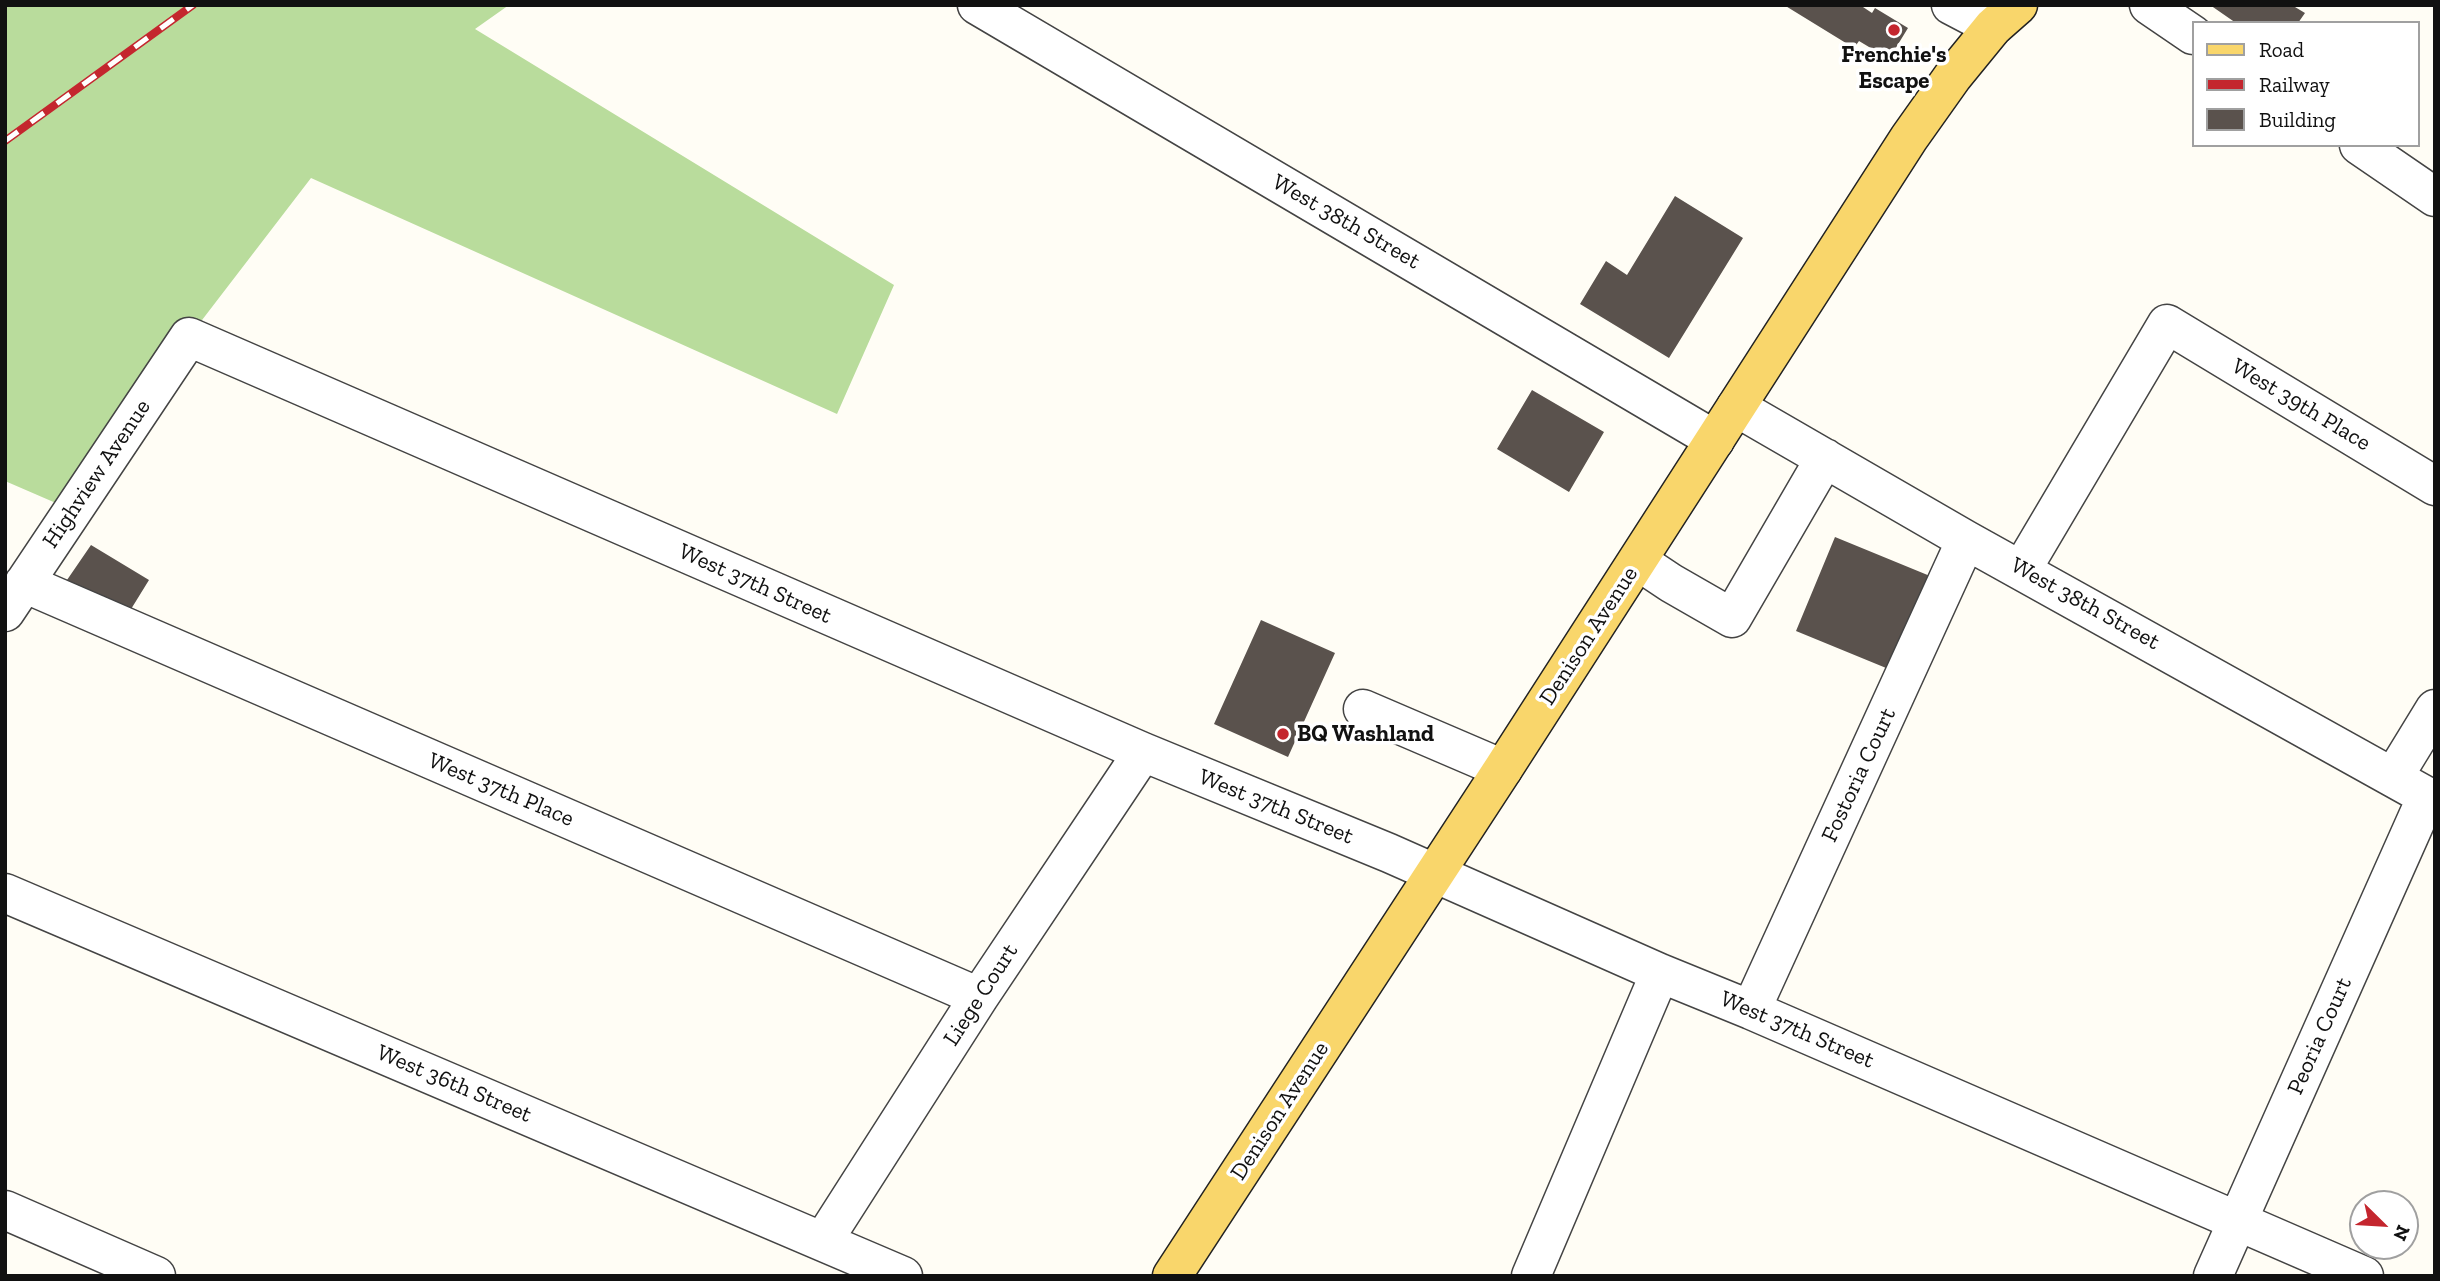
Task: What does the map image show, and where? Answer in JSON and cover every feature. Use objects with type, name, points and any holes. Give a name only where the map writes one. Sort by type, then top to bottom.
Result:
[{"type":"main road","name":"Denison Avenue","points":[[1172,1276],[1436,873],[1909,138],[1953,76],[2006,16]]},
{"type":"street","name":"West 38th Street","points":[[977,5],[1715,440]]},
{"type":"street","points":[[1951,5],[2006,16]]},
{"type":"street","points":[[2149,5],[2192,34]]},
{"type":"street","points":[[2362,147],[2435,197]]},
{"type":"street","name":"West 39th Place","points":[[2022,569],[2167,324],[2435,486]]},
{"type":"street","name":"Highview Avenue","points":[[14,598],[189,337]]},
{"type":"street","name":"West 37th Street","points":[[189,337],[1143,752],[1436,873],[1660,973],[2364,1276]]},
{"type":"street","name":"West 38th Street","points":[[1736,407],[1966,540],[2431,798]]},
{"type":"street","points":[[1637,561],[1732,618],[1825,458]]},
{"type":"street","name":"Fostoria Court","points":[[1751,1010],[1966,540]]},
{"type":"street","name":"West 37th Place","points":[[14,598],[979,997]]},
{"type":"street","points":[[1363,709],[1503,769]]},
{"type":"street","points":[[2394,776],[2435,709]]},
{"type":"street","name":"Liege Court","points":[[823,1241],[979,997],[1143,752]]},
{"type":"street","name":"Peoria Court","points":[[2213,1276],[2431,798]]},
{"type":"street","name":"West 36th Street","points":[[5,893],[902,1276]]},
{"type":"street","points":[[1531,1276],[1660,973]]},
{"type":"street","points":[[5,1210],[156,1276]]},
{"type":"green space","points":[[5,5],[509,5],[475,29],[894,285],[837,414],[311,178],[189,337],[72,510],[5,481]]},
{"type":"building","points":[[1784,5],[1860,5],[1872,13],[1875,8],[1908,28],[1889,59],[1859,41],[1854,48]]},
{"type":"building","points":[[2210,5],[2296,5],[2295,7],[2305,13],[2299,21],[2233,21]]},
{"type":"building","points":[[1675,196],[1743,238],[1669,358],[1580,304],[1606,261],[1627,275]]},
{"type":"building","points":[[1532,390],[1604,432],[1569,492],[1497,449]]},
{"type":"building","points":[[1835,537],[1930,576],[1891,670],[1796,631]]},
{"type":"building","points":[[91,545],[149,580],[128,614],[67,580]]},
{"type":"building","points":[[1261,620],[1335,653],[1288,757],[1214,724]]},
{"type":"railway","points":[[5,141],[193,5]]},
{"type":"place","name":"Frenchie's Escape","points":[[1894,30]]},
{"type":"place","name":"BQ Washland","points":[[1283,734]]}]
